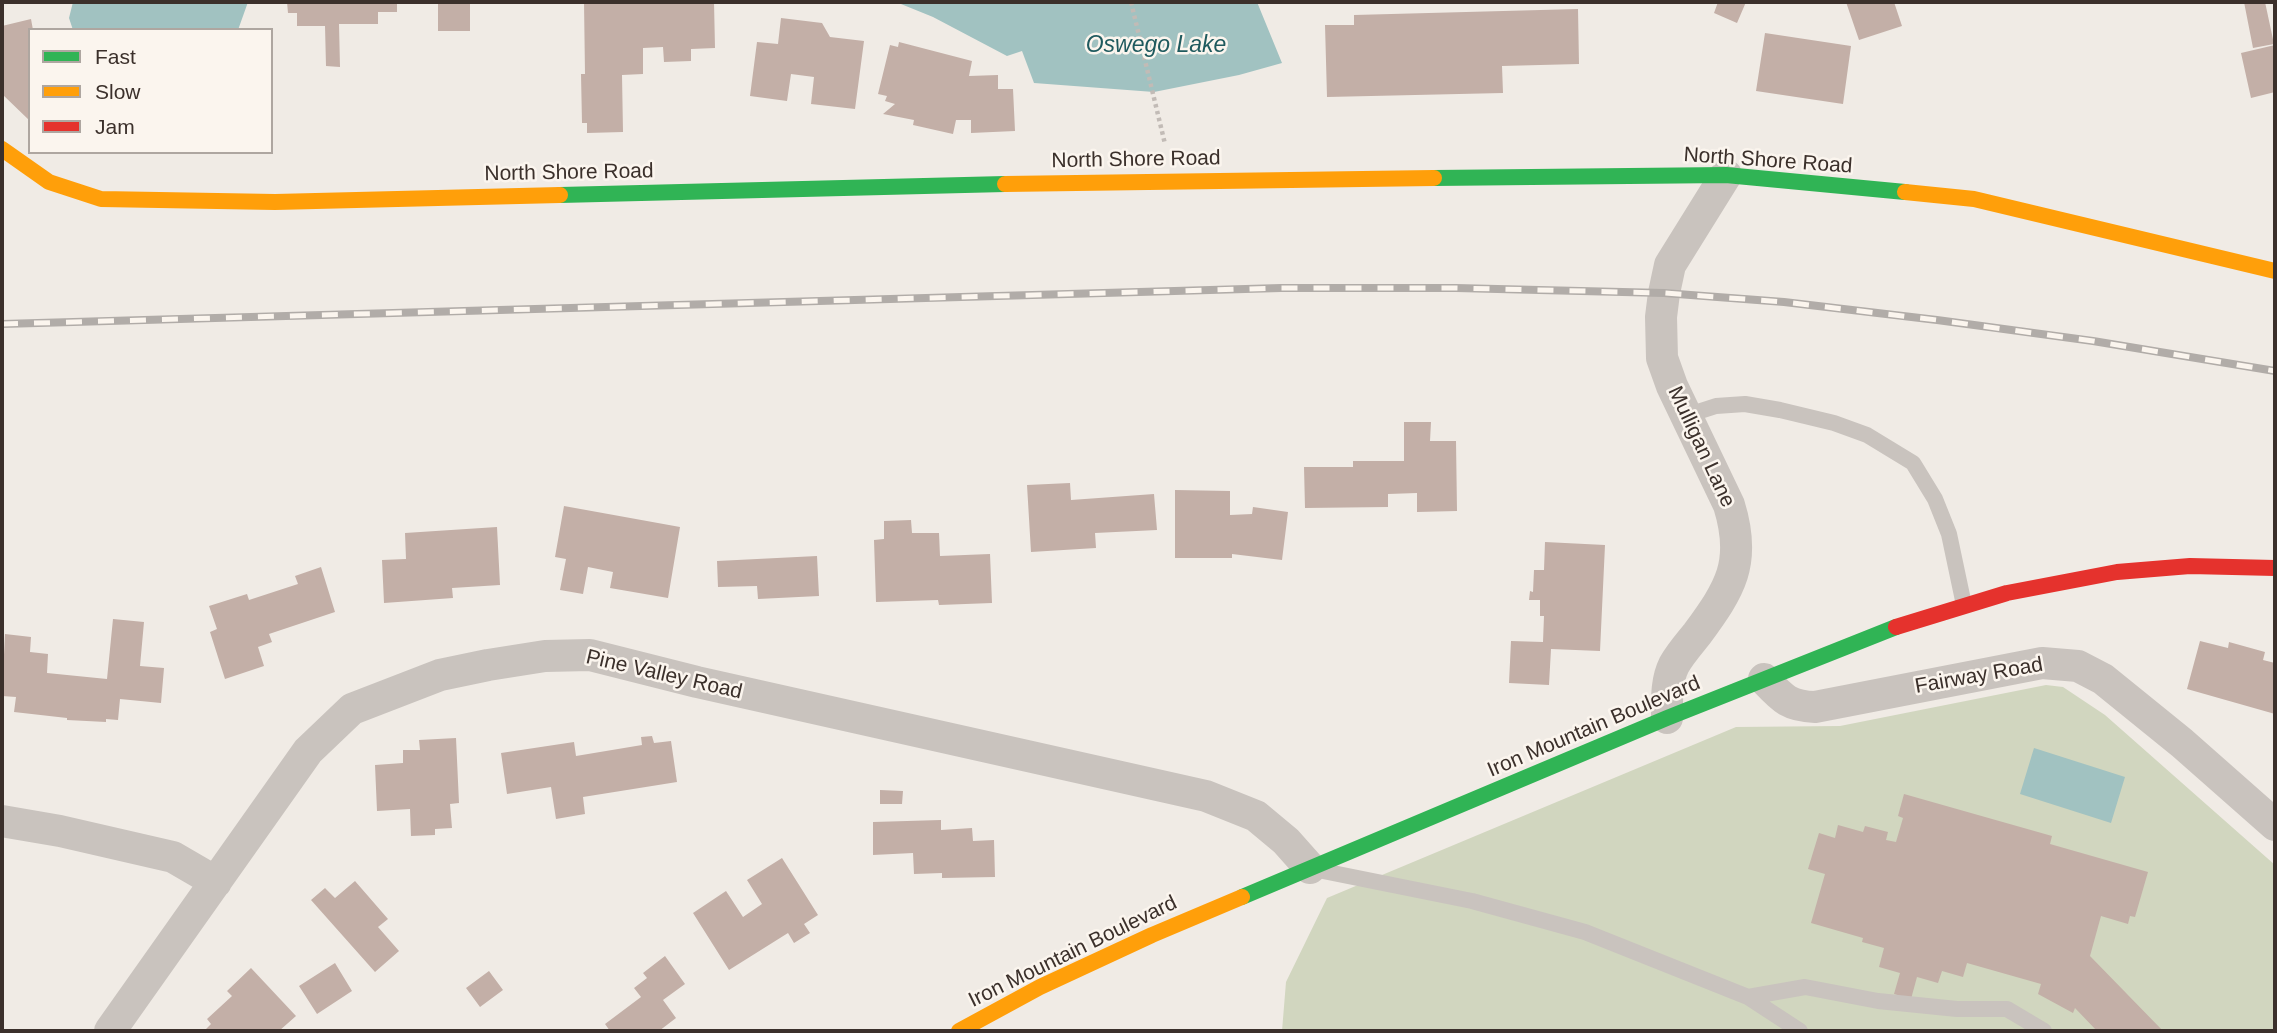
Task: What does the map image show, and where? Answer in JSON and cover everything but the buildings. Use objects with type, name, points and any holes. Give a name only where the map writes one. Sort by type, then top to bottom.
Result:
[{"type":"street","name":"North Shore Road","points":[[2,149],[48,182],[102,199],[275,202],[1174,180],[1726,175],[1974,199],[2275,271]]},
{"type":"street","name":"Mulligan Lane","points":[[1667,718],[1670,676],[1675,664],[1723,599],[1731,582],[1737,545],[1729,505],[1685,415],[1662,358],[1661,317],[1670,265],[1726,175]]},
{"type":"street","name":"Iron Mountain Boulevard","points":[[958,1031],[1091,962],[1667,718],[1907,623],[2007,593],[2117,572],[2190,566],[2275,568]]},
{"type":"street","name":"Pine Valley Road","points":[[110,1031],[307,751],[352,709],[452,673],[545,656],[590,655],[696,682],[1206,796],[1256,816],[1286,841],[1310,868]]},
{"type":"street","name":"Fairway Road","points":[[1764,679],[1784,700],[1798,706],[1815,707],[2042,663],[2078,666],[2103,679],[2182,743],[2275,825]]},
{"type":"street","points":[[2,821],[60,831],[173,857],[216,882]]},
{"type":"lane","points":[[1685,415],[1716,406],[1745,404],[1780,410],[1834,423],[1867,435],[1913,464],[1935,499],[1949,534],[1964,605]]},
{"type":"lane","points":[[1310,868],[1472,901],[1585,932],[1748,997],[1800,1031]]},
{"type":"lane","points":[[1748,997],[1805,987],[1878,1001],[1957,1009],[2007,1009],[2044,1031]]},
{"type":"path","points":[[1130,2],[1174,180]]},
{"type":"green space","points":[[2046,685],[2063,687],[2105,715],[2275,865],[2275,1031],[1282,1031],[1286,982],[1327,898],[1736,727],[1840,726]]},
{"type":"water","points":[[73,2],[248,2],[239,28],[72,28],[69,18]]},
{"type":"water","name":"Oswego Lake","points":[[896,2],[1257,2],[1282,63],[1239,75],[1154,92],[1034,83],[1022,51],[1007,56],[933,17]]},
{"type":"water","points":[[2034,748],[2125,777],[2111,823],[2020,794]]},
{"type":"railway","points":[[2,324],[1281,288],[1456,288],[1664,293],[1784,302],[2093,341],[2275,371]]},
{"type":"traffic: fast","points":[[1434,178],[1726,175],[1905,192]]},
{"type":"traffic: fast","points":[[560,195],[1005,184]]},
{"type":"traffic: fast","points":[[1242,897],[1667,718],[1896,627]]},
{"type":"traffic: slow","points":[[2,149],[49,182],[101,199],[275,202],[560,195]]},
{"type":"traffic: slow","points":[[1005,184],[1434,178]]},
{"type":"traffic: slow","points":[[1905,192],[1974,199],[2275,271]]},
{"type":"traffic: slow","points":[[959,1031],[1040,987],[1242,897]]},
{"type":"traffic: jam","points":[[1896,627],[2007,593],[2117,572],[2190,566],[2275,568]]}]
